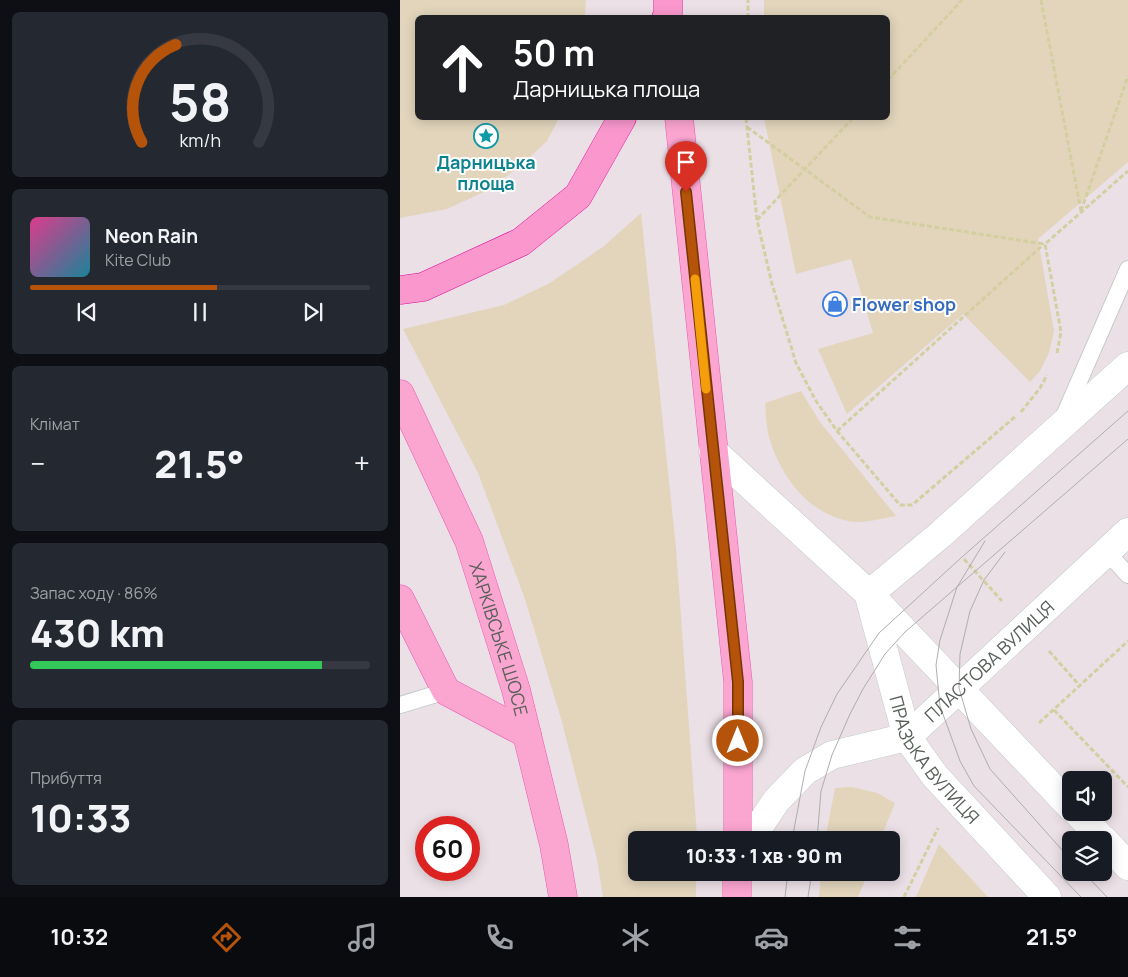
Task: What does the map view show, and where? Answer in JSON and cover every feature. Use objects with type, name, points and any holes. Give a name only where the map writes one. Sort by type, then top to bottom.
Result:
[{"type":"highway","points":[[400,290],[423,286],[521,242],[578,196],[621,120]]},
{"type":"main road","points":[[679,120],[712,451],[738,682],[738,831]]},
{"type":"main road","name":"ХАРКІВСЬКЕ ШОСЕ","points":[[400,394],[468,541],[516,690],[554,845],[563,897]]},
{"type":"main road","points":[[400,599],[446,691],[527,734]]},
{"type":"main road","points":[[737,881],[737,897]]},
{"type":"street","points":[[869,594],[941,534],[1128,366]]},
{"type":"street","points":[[712,451],[869,594],[1062,797]]},
{"type":"street","name":"ПЛАСТОВА ВУЛИЦЯ","points":[[756,831],[776,801],[804,771],[832,755],[907,737],[1128,532]]},
{"type":"street","name":"ПРАЗЬКА ВУЛИЦЯ","points":[[869,594],[907,737],[935,776],[1047,897]]},
{"type":"street","points":[[1086,821],[1095,831]]},
{"type":"street","points":[[1112,849],[1128,866]]},
{"type":"lane","points":[[1058,429],[1128,269]]},
{"type":"lane","points":[[1107,552],[1128,576]]},
{"type":"lane","points":[[400,705],[446,691]]},
{"type":"path","points":[[748,0],[748,15]]},
{"type":"path","points":[[890,78],[962,0]]},
{"type":"path","points":[[1041,0],[1081,212]]},
{"type":"path","points":[[1081,212],[1128,76]]},
{"type":"path","points":[[746,120],[757,220],[772,284],[796,363],[816,401],[837,432],[900,505],[912,505],[1021,412],[1040,388],[1048,374]]},
{"type":"path","points":[[757,220],[851,120]]},
{"type":"path","points":[[746,127],[870,217],[1044,244]]},
{"type":"path","points":[[837,432],[1044,244],[1128,171]]},
{"type":"path","points":[[1044,244],[1062,332],[1056,359]]},
{"type":"path","points":[[913,503],[1080,686]]},
{"type":"path","points":[[1054,710],[1128,787]]},
{"type":"shaded area","name":"Дарницька площа","points":[[400,0],[586,0],[585,15],[415,15],[415,120],[558,120],[547,141],[520,166],[488,190],[447,209],[400,218]]},
{"type":"shaded area","points":[[764,0],[1128,0],[1128,162],[1038,239],[1054,331],[1049,353],[1040,371],[1030,382],[963,314],[847,414],[818,349],[873,333],[851,259],[796,274],[764,120],[890,120],[890,15],[764,15]]},
{"type":"shaded area","points":[[641,213],[676,548],[696,831],[628,831],[628,881],[696,881],[696,897],[603,897],[597,859],[562,722],[525,599],[478,473],[403,329],[504,305],[548,284],[604,246]]},
{"type":"shaded area","points":[[801,391],[820,422],[896,516],[858,522],[838,518],[823,512],[810,503],[788,478],[773,449],[768,433],[765,403]]},
{"type":"shaded area","points":[[852,787],[877,793],[895,803],[884,831],[827,831],[835,788]]},
{"type":"shaded area","points":[[939,844],[988,897],[916,897]]},
{"type":"shaded area","points":[[820,881],[865,881],[858,897],[819,897]]},
{"type":"tram line","points":[[794,831],[805,771],[821,727],[837,694],[879,633],[1128,411]]},
{"type":"tram line","points":[[818,831],[821,791],[832,755],[863,689],[885,654],[905,632],[1128,439]]},
{"type":"tram line","points":[[985,541],[957,587],[940,640],[936,665],[940,706],[960,761],[974,786],[1081,897]]},
{"type":"tram line","points":[[1005,552],[984,580],[970,611],[960,654],[959,688],[971,729],[990,769],[1062,850]]},
{"type":"tram line","points":[[785,897],[787,881]]},
{"type":"tram line","points":[[808,897],[811,881]]},
{"type":"tram line","points":[[1092,881],[1107,897]]},
{"type":"slow traffic","points":[[695,279],[706,389]]},
{"type":"place","name":"Дарницька площа","points":[[486,136]]},
{"type":"place","name":"Flower shop","points":[[835,304]]},
{"type":"route","points":[[686,192],[738,682],[738,741]]}]
